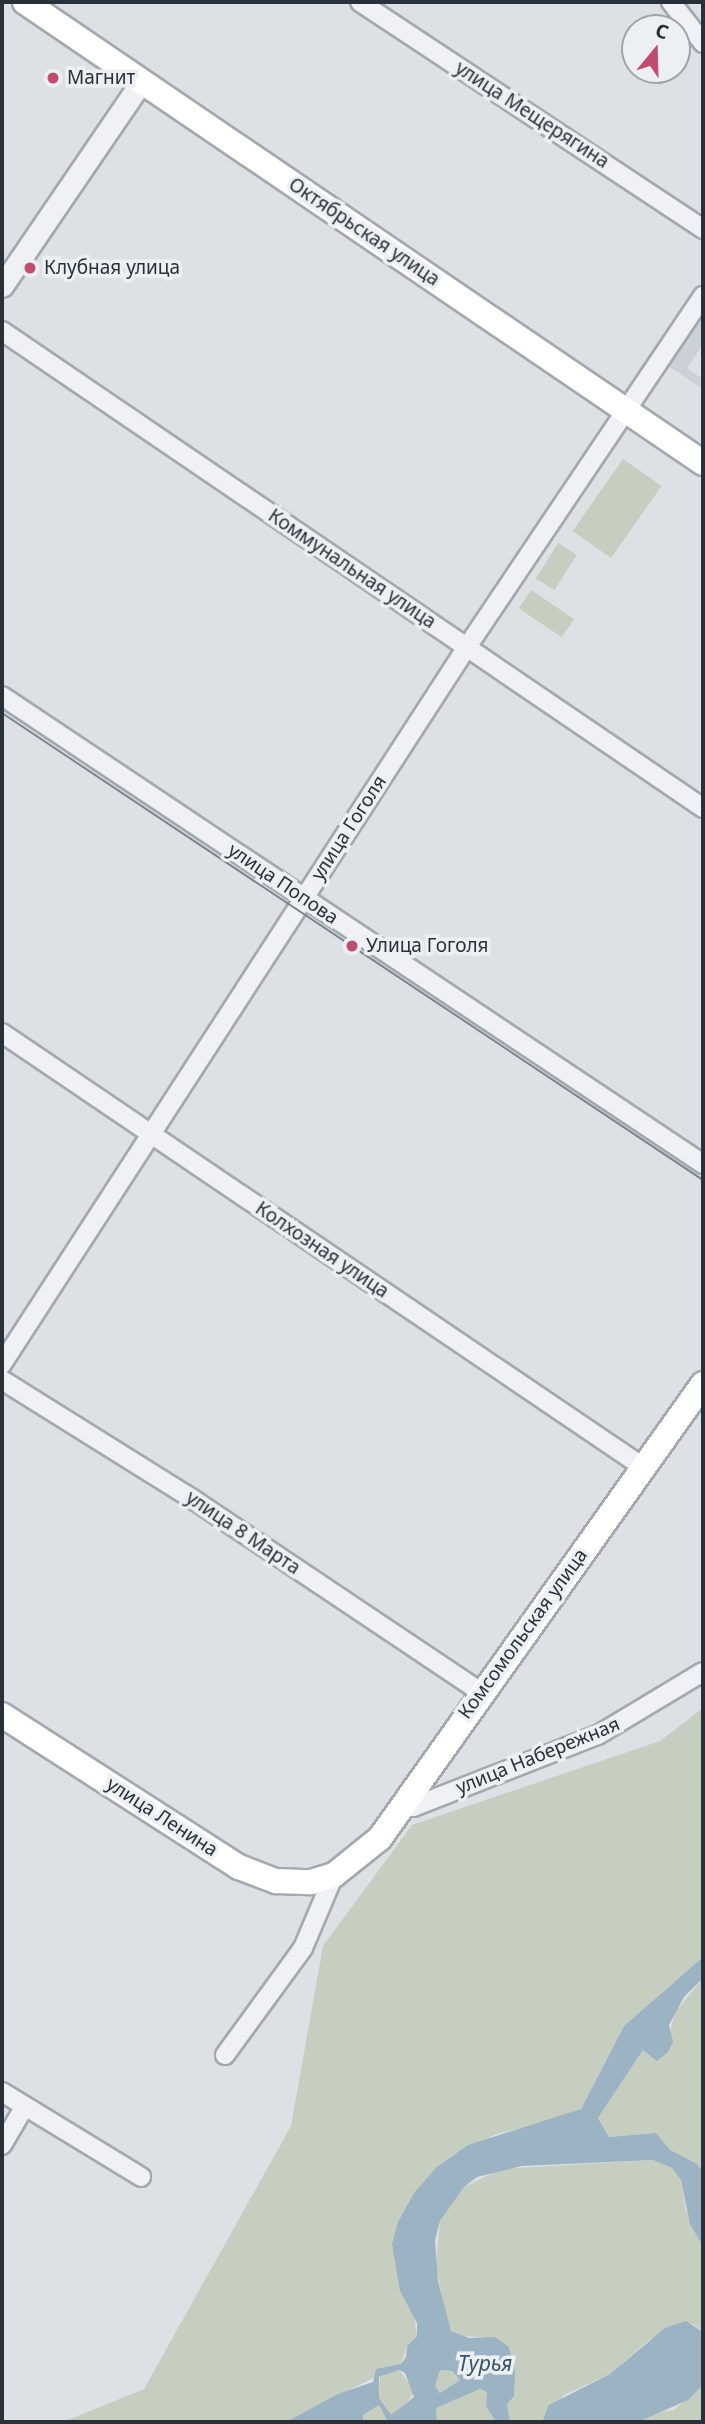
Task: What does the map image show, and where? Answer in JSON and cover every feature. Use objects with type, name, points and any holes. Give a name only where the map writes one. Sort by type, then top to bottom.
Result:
[{"type":"main road","name":"Октябрьская улица","points":[[25,2],[703,463]]},
{"type":"main road","name":"Комсомольская улица","points":[[334,1875],[380,1838],[481,1692],[703,1384]]},
{"type":"main road","name":"улица Ленина","points":[[2,1715],[239,1867],[276,1881],[311,1882],[334,1875]]},
{"type":"street","name":"улица Мещерягина","points":[[360,2],[703,229]]},
{"type":"street","points":[[671,2],[703,43]]},
{"type":"street","points":[[2,286],[142,81]]},
{"type":"street","name":"улица Гоголя","points":[[2,1364],[467,647],[703,296]]},
{"type":"street","name":"Коммунальная улица","points":[[2,331],[703,808]]},
{"type":"street","name":"улица Попова","points":[[2,696],[703,1164]]},
{"type":"street","name":"Колхозная улица","points":[[2,1033],[643,1467]]},
{"type":"street","name":"улица 8 Марта","points":[[2,1380],[191,1498],[481,1692]]},
{"type":"street","name":"улица Набережная","points":[[404,1805],[413,1807],[598,1735],[703,1672]]},
{"type":"street","points":[[225,2055],[303,1948],[334,1875]]},
{"type":"street","points":[[2,2092],[141,2177]]},
{"type":"street","points":[[2,2145],[25,2106]]},
{"type":"shaded area","points":[[703,310],[703,344],[687,368],[703,379],[703,389],[667,365]]},
{"type":"green space","points":[[623,459],[662,486],[611,558],[573,531]]},
{"type":"green space","points":[[558,543],[577,555],[554,590],[536,579]]},
{"type":"green space","points":[[531,590],[574,619],[562,637],[519,608]]},
{"type":"green space","points":[[703,1708],[703,1957],[624,2026],[581,2109],[553,2121],[496,2134],[451,2156],[414,2193],[400,2291],[413,2309],[417,2336],[407,2346],[401,2364],[286,2422],[63,2422],[144,2389],[291,2126],[323,1946],[412,1825],[660,1741]]},
{"type":"green space","points":[[703,1978],[703,2172],[670,2150],[656,2133],[609,2137],[598,2118],[643,2050],[651,2056],[669,2037],[675,2012]]},
{"type":"green space","points":[[653,2160],[672,2168],[681,2180],[686,2210],[703,2246],[703,2332],[693,2324],[649,2340],[610,2374],[564,2395],[542,2422],[510,2422],[507,2404],[515,2371],[509,2347],[484,2337],[456,2336],[447,2324],[436,2264],[440,2221],[464,2187],[501,2169]]},
{"type":"green space","points":[[399,2370],[415,2391],[398,2414],[391,2415],[379,2398],[380,2377]]},
{"type":"green space","points":[[440,2370],[452,2371],[460,2380],[440,2393],[435,2386]]},
{"type":"green space","points":[[703,2385],[703,2422],[638,2422],[651,2413],[674,2410]]},
{"type":"green space","points":[[480,2389],[487,2392],[486,2406],[496,2422],[437,2422],[435,2408]]},
{"type":"green space","points":[[379,2405],[388,2422],[363,2422],[363,2415]]},
{"type":"water","name":"Турья","points":[[703,1957],[703,1978],[684,1997],[669,2025],[673,2042],[668,2052],[657,2061],[643,2050],[598,2118],[609,2137],[656,2133],[670,2150],[697,2164],[703,2172],[703,2246],[690,2224],[681,2180],[672,2168],[653,2160],[522,2166],[477,2177],[464,2187],[440,2221],[435,2240],[438,2281],[451,2331],[469,2338],[495,2337],[509,2347],[515,2371],[514,2396],[507,2404],[510,2422],[496,2422],[486,2406],[487,2392],[480,2389],[436,2408],[437,2422],[388,2422],[379,2405],[363,2415],[363,2422],[286,2422],[338,2394],[373,2382],[376,2369],[401,2364],[406,2357],[407,2346],[417,2336],[417,2323],[400,2291],[392,2244],[398,2222],[414,2193],[437,2167],[468,2145],[581,2109],[624,2026]],"holes":[[[399,2370],[405,2373],[414,2397],[391,2415],[379,2398],[379,2377]],[[440,2370],[452,2371],[460,2380],[440,2393],[435,2386]]]},
{"type":"water","name":"Турья","points":[[686,2321],[703,2332],[703,2385],[688,2400],[638,2422],[542,2422],[549,2405],[610,2374],[665,2328]]},
{"type":"tram line","points":[[2,713],[703,1180]]},
{"type":"place","name":"Магнит","points":[[53,78]]},
{"type":"place","name":"Клубная улица","points":[[30,268]]},
{"type":"place","name":"Улица Гоголя","points":[[352,946]]}]
